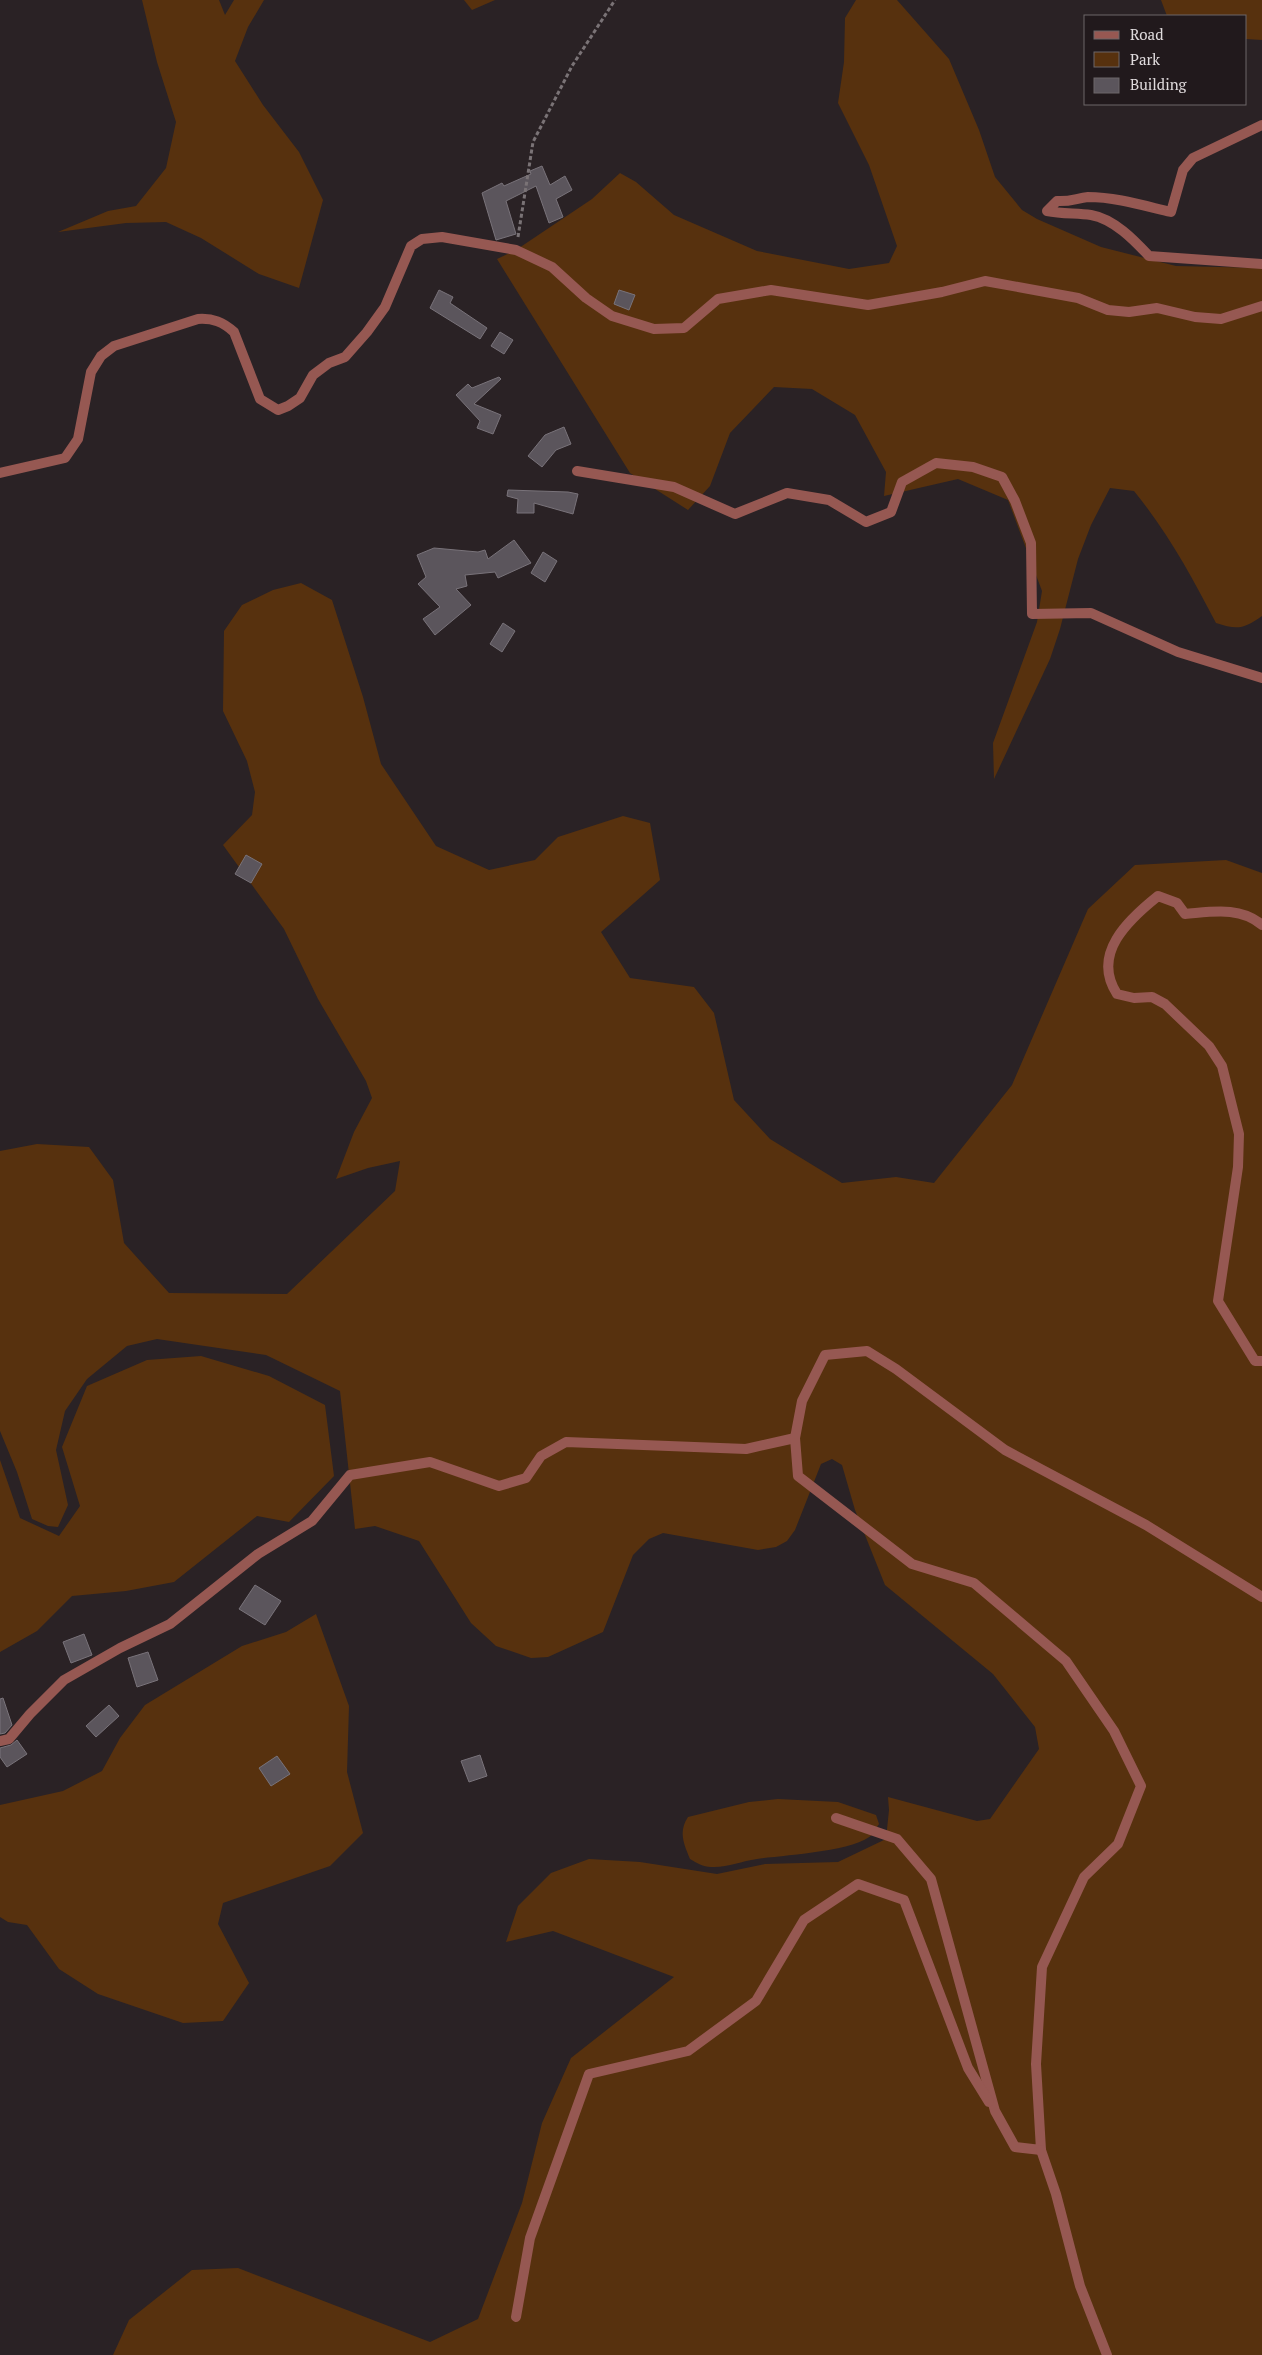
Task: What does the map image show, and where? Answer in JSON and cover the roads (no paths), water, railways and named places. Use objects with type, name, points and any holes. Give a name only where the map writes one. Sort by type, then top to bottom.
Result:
[{"type":"street","points":[[1262,125],[1193,158],[1183,170],[1171,212],[1131,203],[1087,197],[1072,202],[1057,201],[1048,211],[1093,216],[1115,226],[1135,241],[1149,256],[1262,264]]},
{"type":"street","points":[[0,473],[65,458],[78,439],[91,372],[101,356],[114,346],[198,319],[211,318],[226,324],[234,332],[260,399],[278,410],[288,406],[300,398],[313,375],[329,362],[346,357],[367,332],[385,307],[411,246],[422,240],[442,237],[516,250],[552,268],[586,298],[612,316],[654,329],[684,328],[718,299],[771,290],[868,305],[942,292],[985,281],[1078,298],[1108,310],[1122,311],[1157,308],[1195,317],[1221,318],[1262,306]]},
{"type":"street","points":[[577,470],[674,487],[734,514],[787,493],[829,500],[866,522],[891,512],[902,482],[936,463],[973,467],[1002,477],[1015,501],[1031,543],[1032,614],[1091,613],[1178,652],[1262,678]]},
{"type":"street","points":[[1262,925],[1253,917],[1219,910],[1185,914],[1177,903],[1158,896],[1132,917],[1108,955],[1110,983],[1117,994],[1134,998],[1152,997],[1165,1004],[1209,1046],[1222,1066],[1239,1134],[1238,1166],[1218,1301],[1255,1361],[1262,1361]]},
{"type":"street","points":[[1107,2355],[1080,2286],[1056,2194],[1041,2150],[1036,2064],[1042,1967],[1084,1877],[1118,1844],[1141,1786],[1114,1730],[1066,1661],[974,1583],[912,1564],[798,1476],[795,1438],[802,1401],[825,1355],[867,1351],[896,1369],[1005,1450],[1146,1525],[1262,1597]]},
{"type":"street","points":[[0,1741],[10,1739],[30,1714],[64,1680],[120,1648],[170,1624],[258,1554],[312,1520],[350,1475],[430,1462],[499,1486],[526,1478],[541,1456],[566,1442],[746,1449],[795,1438]]},
{"type":"street","points":[[836,1818],[898,1839],[931,1880],[995,2111]]},
{"type":"street","points":[[516,2317],[530,2238],[589,2074],[688,2051],[756,2001],[804,1920],[858,1884],[904,1900],[968,2068],[1015,2147],[1041,2150]]}]
